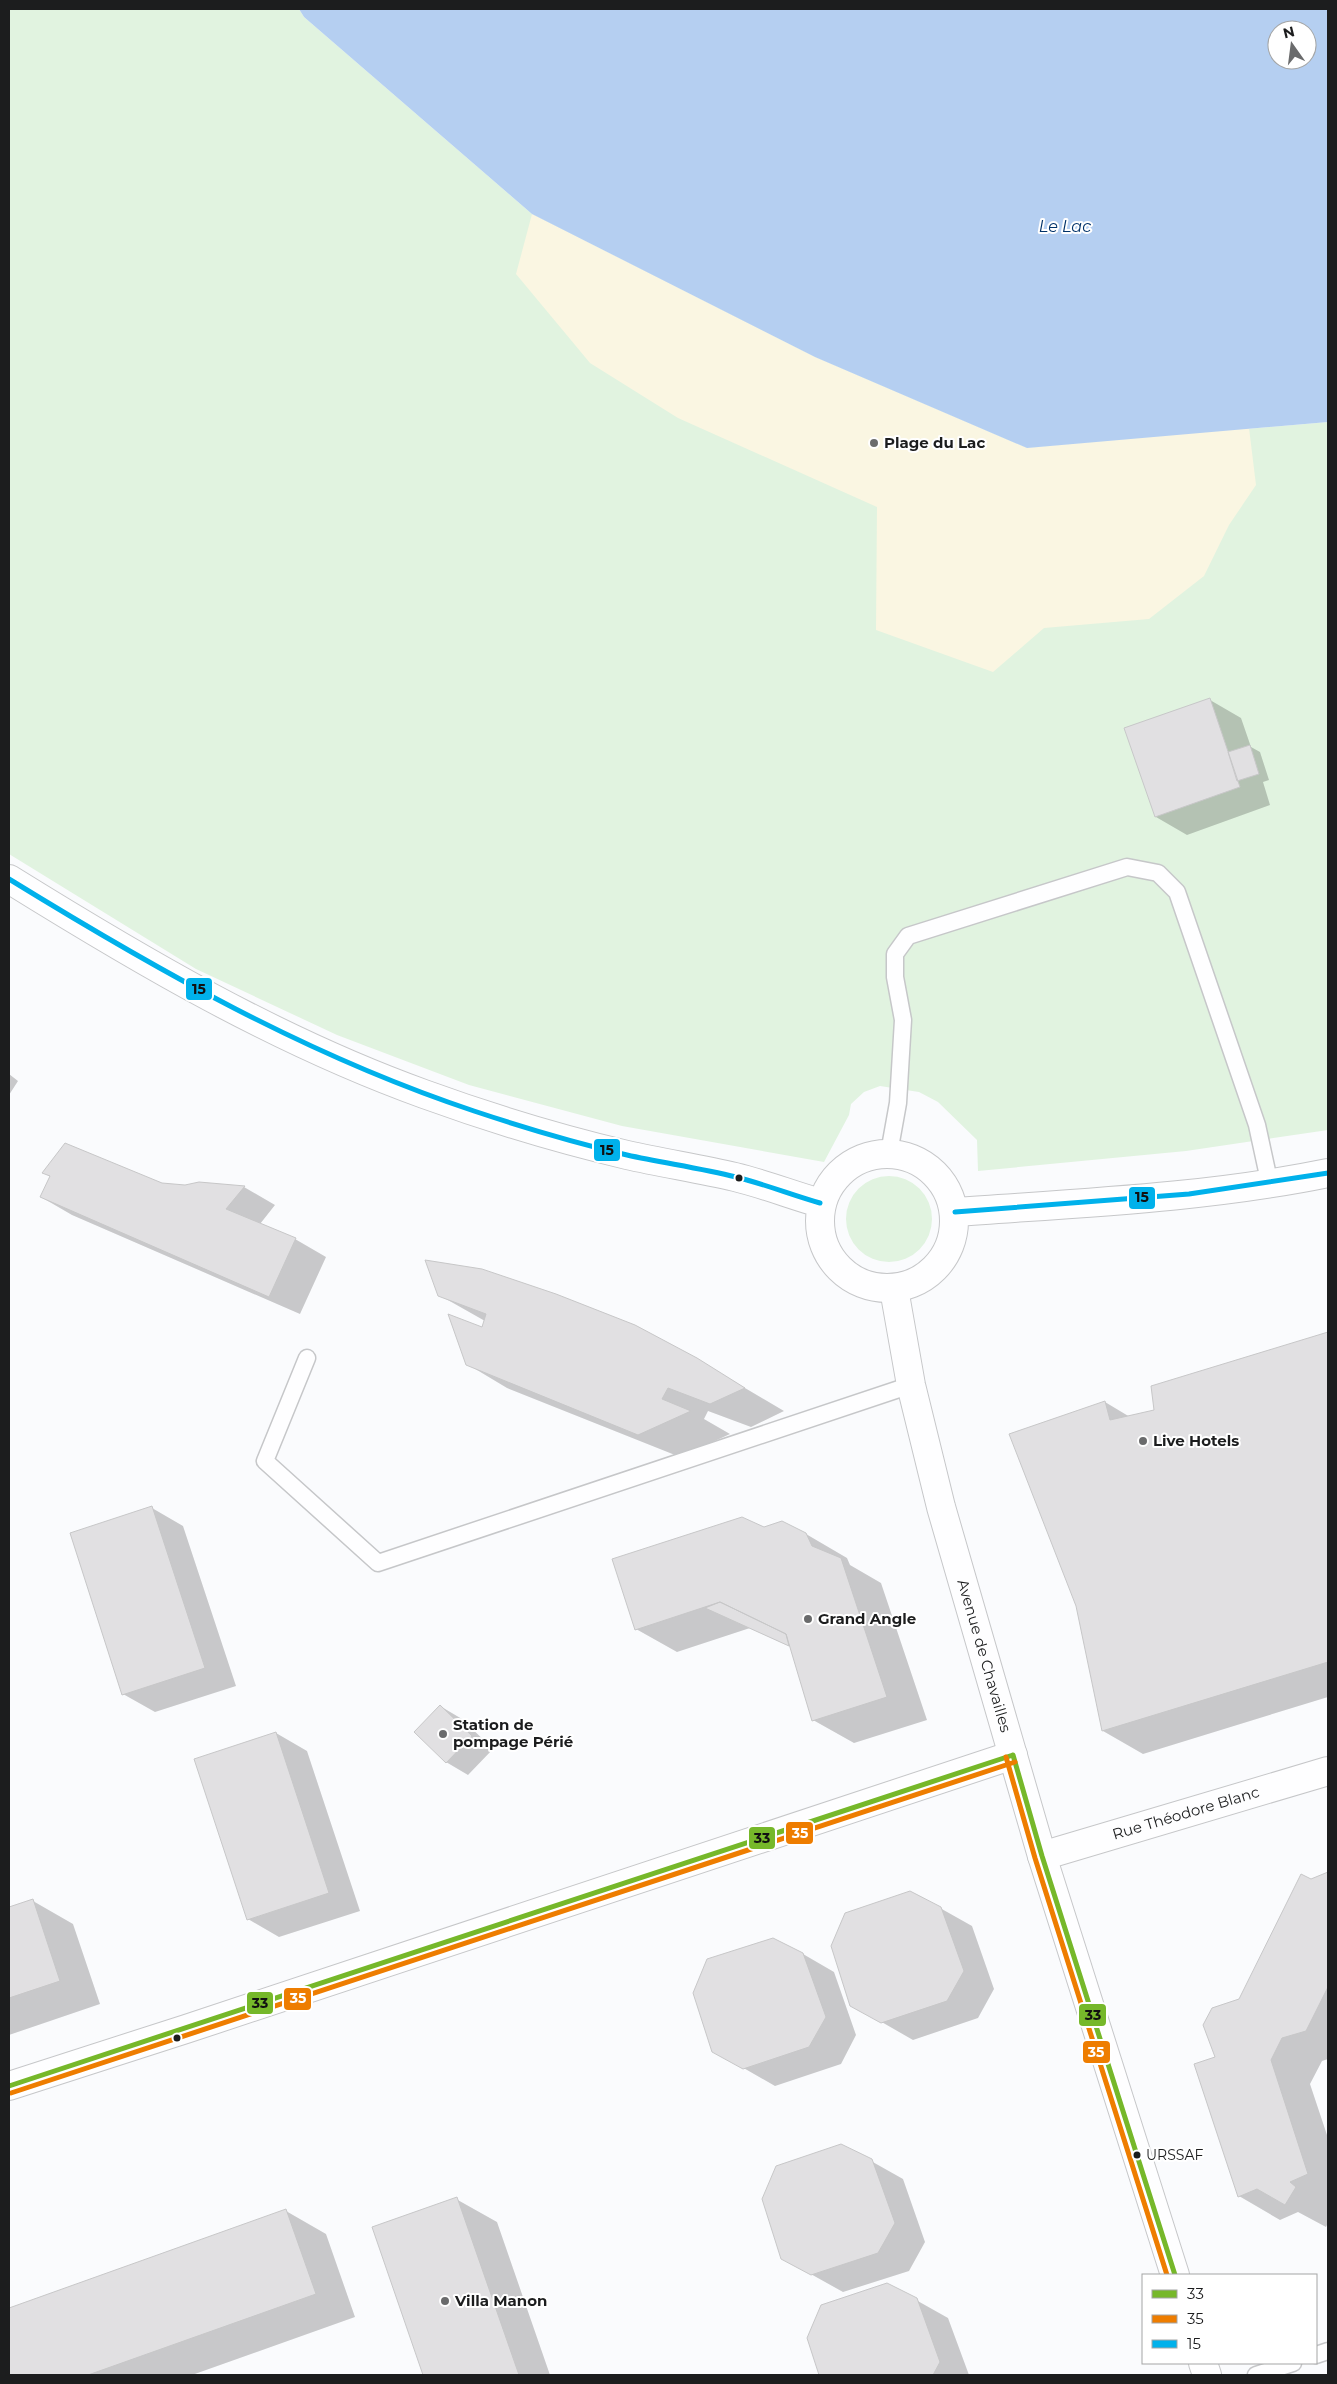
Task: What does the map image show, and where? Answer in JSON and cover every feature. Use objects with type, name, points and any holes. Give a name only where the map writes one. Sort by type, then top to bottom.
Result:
[{"type":"street","points":[[9,879],[102,937],[216,1001],[327,1055],[424,1094],[543,1132],[626,1154],[736,1178],[820,1203]]},
{"type":"street","points":[[889,1153],[920,1161],[943,1182],[955,1212],[953,1239],[940,1263],[920,1280],[894,1289],[861,1284],[834,1265],[820,1236],[820,1203],[834,1176],[859,1158],[889,1153]]},
{"type":"street","points":[[955,1212],[1184,1194],[1270,1185],[1328,1173]]},
{"type":"street","name":"Avenue de Chavailles","points":[[894,1289],[911,1385],[942,1507],[1042,1856],[1175,2274]]},
{"type":"street","points":[[9,2086],[1013,1756]]},
{"type":"street","name":"Rue Théodore Blanc","points":[[1042,1856],[1328,1771]]},
{"type":"lane","points":[[889,1153],[898,1103],[903,1020],[895,977],[895,954],[908,936],[1127,868],[1158,873],[1177,892],[1257,1125],[1270,1185]]},
{"type":"lane","points":[[307,1358],[265,1461],[378,1563],[911,1385]]},
{"type":"lane","points":[[1256,2375],[1290,2364]]},
{"type":"green space","points":[[9,9],[299,9],[304,17],[532,214],[815,357],[1027,448],[1328,422],[1328,1130],[1186,1151],[978,1171],[977,1140],[938,1102],[919,1092],[880,1086],[864,1092],[851,1104],[849,1115],[824,1162],[622,1126],[469,1085],[337,1035],[196,969],[9,854]]},
{"type":"green space","points":[[889,1176],[905,1180],[919,1189],[928,1203],[932,1219],[928,1235],[919,1249],[905,1258],[889,1262],[873,1258],[859,1249],[850,1235],[846,1219],[850,1203],[859,1189],[873,1180]]},
{"type":"sand","name":"Plage du Lac","points":[[532,214],[815,357],[1027,448],[1249,428],[1256,485],[1229,525],[1204,576],[1149,619],[1044,628],[993,672],[876,630],[877,507],[678,418],[590,363],[516,274]]},
{"type":"water","name":"Le Lac","points":[[299,9],[1328,9],[1328,422],[1027,448],[815,357],[532,214],[304,17]]},
{"type":"building","points":[[1210,698],[1240,787],[1155,817],[1124,728]]},
{"type":"building","points":[[1250,745],[1259,774],[1237,781],[1228,752]]},
{"type":"building","points":[[65,1143],[162,1183],[185,1185],[199,1182],[245,1186],[226,1209],[296,1238],[269,1297],[40,1197],[50,1176],[42,1173]]},
{"type":"building","points":[[425,1260],[482,1269],[556,1294],[635,1325],[697,1358],[745,1388],[710,1404],[668,1388],[662,1399],[691,1411],[638,1435],[466,1365],[448,1314],[482,1327],[486,1314],[438,1296]]},
{"type":"building","points":[[1328,1332],[1328,1662],[1102,1731],[1076,1606],[1009,1434],[1105,1401],[1110,1420],[1154,1410],[1151,1386]]},
{"type":"building","points":[[152,1506],[205,1668],[122,1695],[70,1533]]},
{"type":"building","name":"Grand Angle","points":[[742,1517],[764,1527],[782,1521],[806,1533],[812,1546],[841,1558],[887,1697],[812,1721],[786,1634],[720,1602],[635,1630],[612,1559]]},
{"type":"building","points":[[720,1602],[786,1634],[789,1646],[705,1608]]},
{"type":"building","name":"Station de pompage Périé","points":[[440,1705],[472,1736],[446,1763],[414,1732]]},
{"type":"building","points":[[276,1732],[329,1893],[247,1920],[194,1759]]},
{"type":"building","points":[[1328,1872],[1328,1987],[1306,2031],[1282,2038],[1271,2060],[1308,2174],[1290,2182],[1296,2187],[1285,2205],[1257,2189],[1238,2197],[1194,2064],[1215,2057],[1203,2025],[1212,2008],[1239,1999],[1301,1874],[1311,1879]]},
{"type":"building","points":[[910,1891],[941,1907],[964,1971],[947,2001],[881,2023],[850,2006],[831,1946],[845,1913]]},
{"type":"building","points":[[33,1899],[60,1981],[9,1998],[9,1907]]},
{"type":"building","points":[[773,1938],[803,1953],[826,2017],[809,2047],[743,2069],[712,2052],[693,1993],[707,1959]]},
{"type":"building","points":[[841,2144],[872,2159],[895,2223],[878,2253],[811,2275],[781,2259],[762,2199],[776,2166]]},
{"type":"building","name":"Villa Manon","points":[[457,2197],[519,2375],[423,2375],[372,2227]]},
{"type":"building","points":[[286,2209],[316,2294],[88,2375],[9,2375],[9,2308]]},
{"type":"building","points":[[887,2283],[917,2298],[940,2362],[933,2375],[819,2375],[807,2338],[821,2305]]},
{"type":"transit line","name":"15","points":[[9,879],[177,978],[293,1037],[412,1089],[474,1111],[570,1140],[627,1155],[736,1177],[820,1203]]},
{"type":"transit line","name":"15","points":[[955,1212],[1189,1194],[1328,1173]]},
{"type":"transit line","name":"33","points":[[1013,1755],[1042,1856],[1175,2274]]},
{"type":"transit line","name":"33","points":[[9,2086],[1013,1755]]},
{"type":"transit line","name":"35","points":[[1006,1757],[1035,1858],[1167,2274]]},
{"type":"transit line","name":"35","points":[[11,2093],[1015,1762]]},
{"type":"place","name":"Plage du Lac","points":[[874,443]]},
{"type":"place","name":"Live Hotels","points":[[1143,1441]]},
{"type":"place","name":"Grand Angle","points":[[808,1619]]},
{"type":"place","name":"Station de pompage Périé","points":[[443,1734]]},
{"type":"place","name":"URSSAF","points":[[1137,2155]]},
{"type":"place","name":"Villa Manon","points":[[445,2301]]}]
